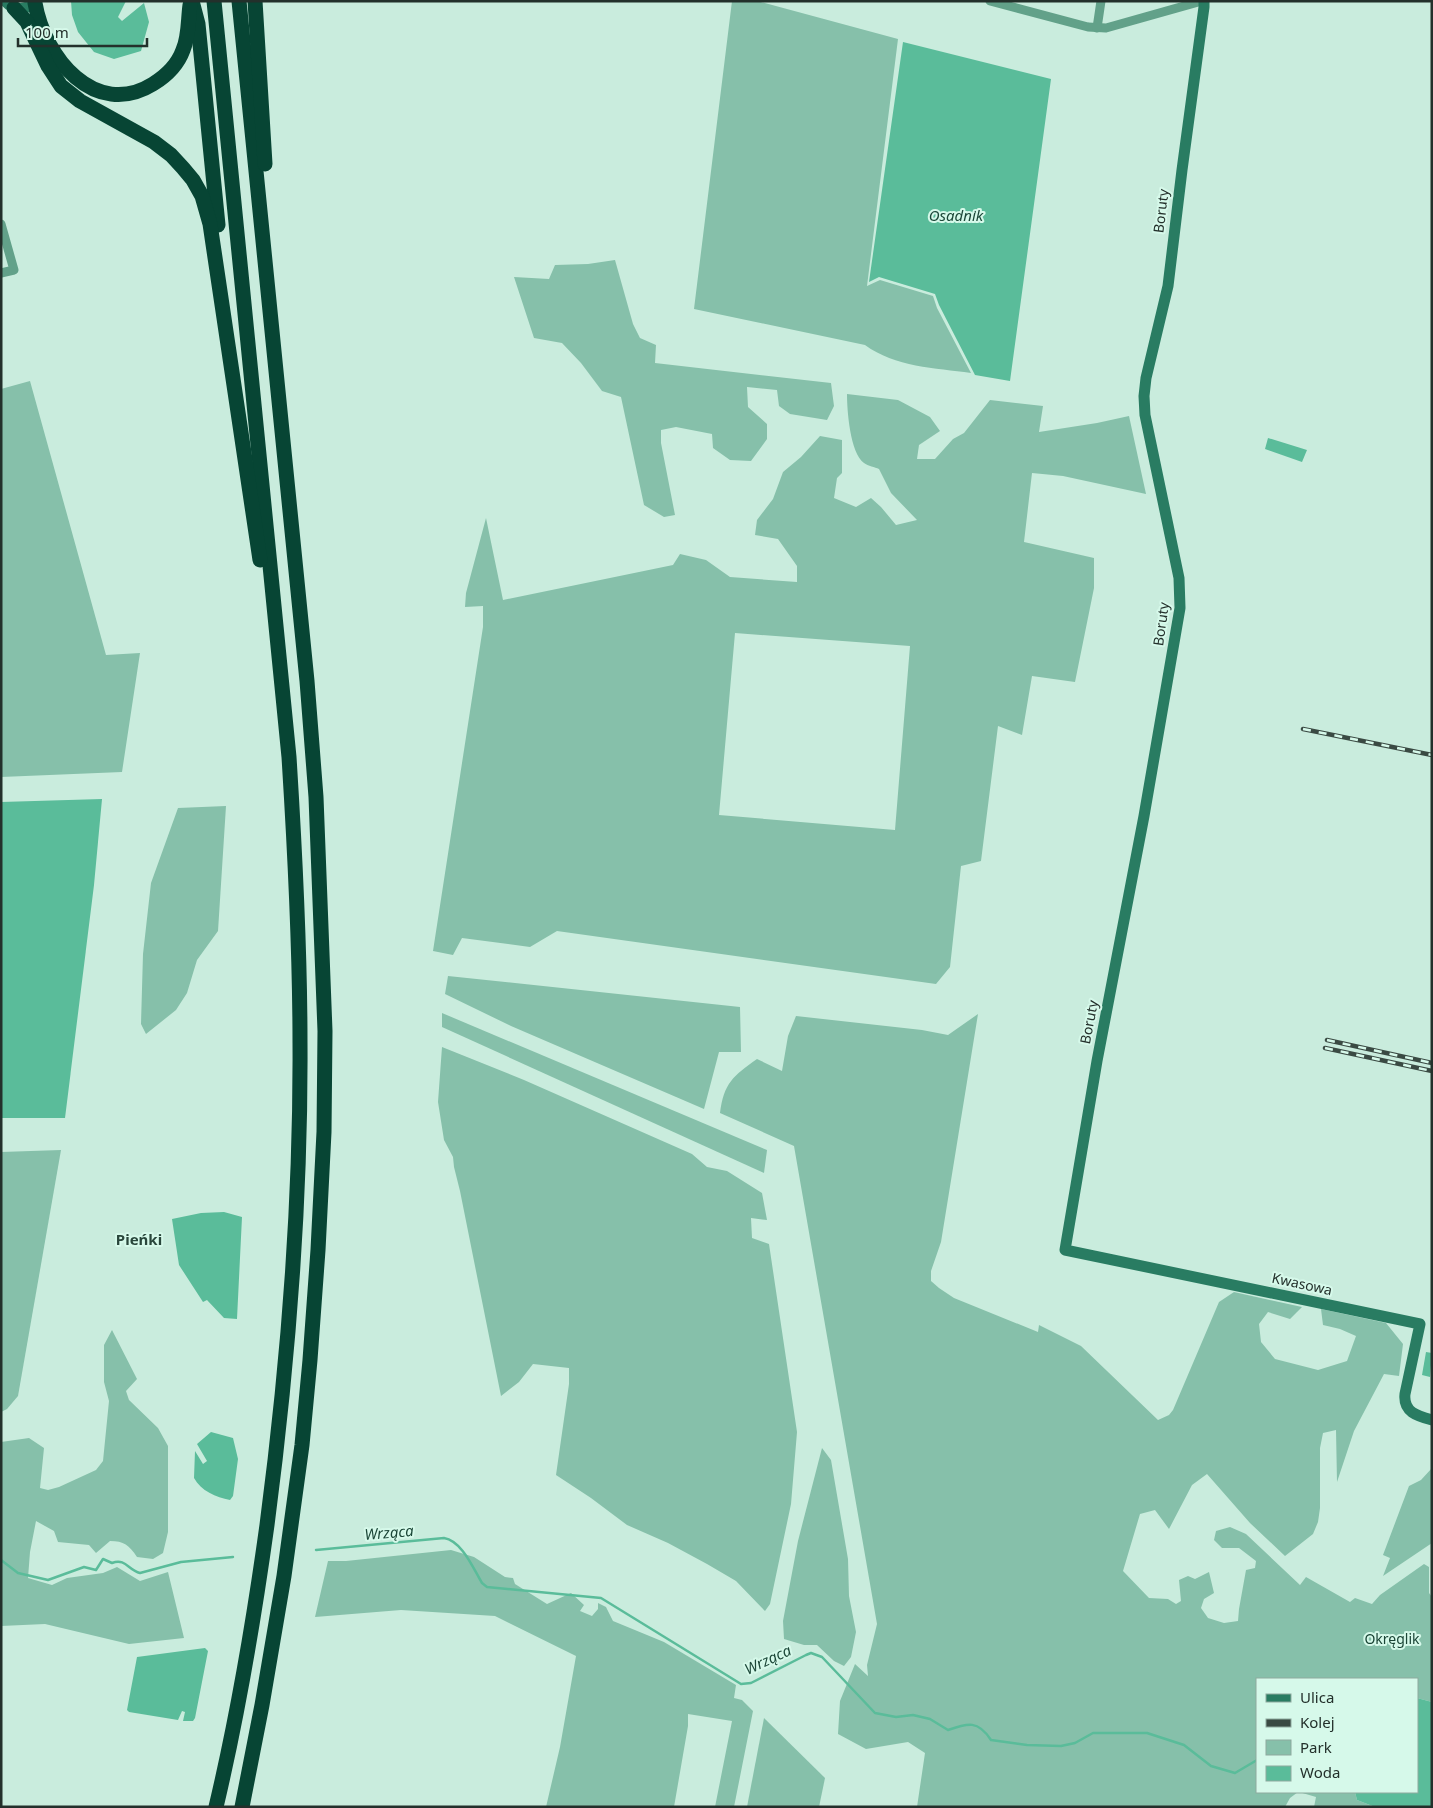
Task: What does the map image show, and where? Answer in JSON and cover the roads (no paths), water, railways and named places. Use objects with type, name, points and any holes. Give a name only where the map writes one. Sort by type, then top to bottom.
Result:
[{"type":"highway","points":[[35,2],[36,11],[52,50],[68,71],[87,87],[114,94],[131,94],[146,88],[168,74],[184,50],[191,1]]},
{"type":"highway","points":[[191,1],[198,24],[231,364]]},
{"type":"highway","points":[[214,1],[281,674],[291,794],[299,958],[300,1112],[294,1248],[277,1445],[259,1577],[238,1702],[216,1807]]},
{"type":"highway","points":[[239,1],[307,681],[316,797],[323,934],[325,1058],[318,1250],[302,1445],[284,1576],[242,1807]]},
{"type":"highway","points":[[255,1],[265,179],[266,271]]},
{"type":"highway","points":[[10,4],[28,22],[48,66],[61,86],[80,102],[154,142],[171,155],[193,180],[202,196],[210,224],[266,601],[281,674]]},
{"type":"street","points":[[990,1],[1098,28],[1106,28],[1203,1]]},
{"type":"street","points":[[1098,28],[1101,1]]},
{"type":"street","name":"Boruty","points":[[1065,1250],[1092,1087],[1144,816],[1180,608],[1179,578],[1145,415],[1144,396],[1146,378],[1168,286],[1180,179],[1204,6],[1203,1]]},
{"type":"street","points":[[10,4],[25,8],[35,2]]},
{"type":"street","points":[[1,224],[14,270],[1,273]]},
{"type":"street","name":"Kwasowa","points":[[1065,1250],[1420,1324],[1405,1394],[1405,1402],[1408,1410],[1432,1420]]},
{"type":"water","points":[[71,1],[126,1],[118,17],[122,21],[144,3],[149,22],[141,51],[114,59],[94,52],[78,32],[72,15]]},
{"type":"water","name":"Osadnik","points":[[903,42],[1051,79],[1010,381],[975,375],[935,294],[879,277],[869,282]]},
{"type":"water","points":[[1268,438],[1307,450],[1302,462],[1265,449]]},
{"type":"water","points":[[102,799],[94,885],[65,1118],[1,1118],[1,802]]},
{"type":"water","points":[[224,1212],[242,1217],[237,1319],[224,1318],[207,1300],[203,1302],[179,1265],[172,1219],[201,1213]]},
{"type":"water","points":[[1426,1352],[1432,1353],[1430,1377],[1422,1375]]},
{"type":"water","points":[[211,1432],[233,1438],[238,1459],[233,1496],[230,1500],[209,1493],[194,1478],[195,1451],[203,1464],[207,1461],[197,1444]]},
{"type":"water","points":[[205,1648],[208,1651],[193,1721],[183,1721],[185,1712],[182,1711],[178,1720],[129,1712],[127,1710],[137,1657]]},
{"type":"water","points":[[1418,1698],[1432,1702],[1432,1807],[1375,1807],[1357,1800],[1355,1793],[1418,1793]]},
{"type":"waterway","name":"Wrząca","points":[[316,1550],[444,1538],[450,1540],[462,1550],[482,1583],[487,1587],[601,1598],[741,1684],[751,1683],[811,1653],[822,1657],[875,1713],[896,1717],[913,1715],[930,1719],[948,1730],[967,1725],[977,1726],[991,1740],[1027,1745],[1061,1746],[1075,1743],[1093,1733],[1147,1733],[1184,1745],[1211,1766],[1235,1773],[1256,1761]]},
{"type":"waterway","name":"Wrząca","points":[[1,1560],[18,1573],[48,1580],[84,1567],[96,1570],[103,1559],[112,1563],[124,1563],[140,1573],[181,1562],[233,1557]]},
{"type":"railway","points":[[1303,729],[1432,755]]},
{"type":"railway","points":[[1327,1040],[1432,1063]]},
{"type":"railway","points":[[1325,1048],[1432,1071]]},
{"type":"district","name":"Pieńki","points":[[139,1240]]},
{"type":"park label","name":"Okręglik","points":[[1392,1639]]}]
